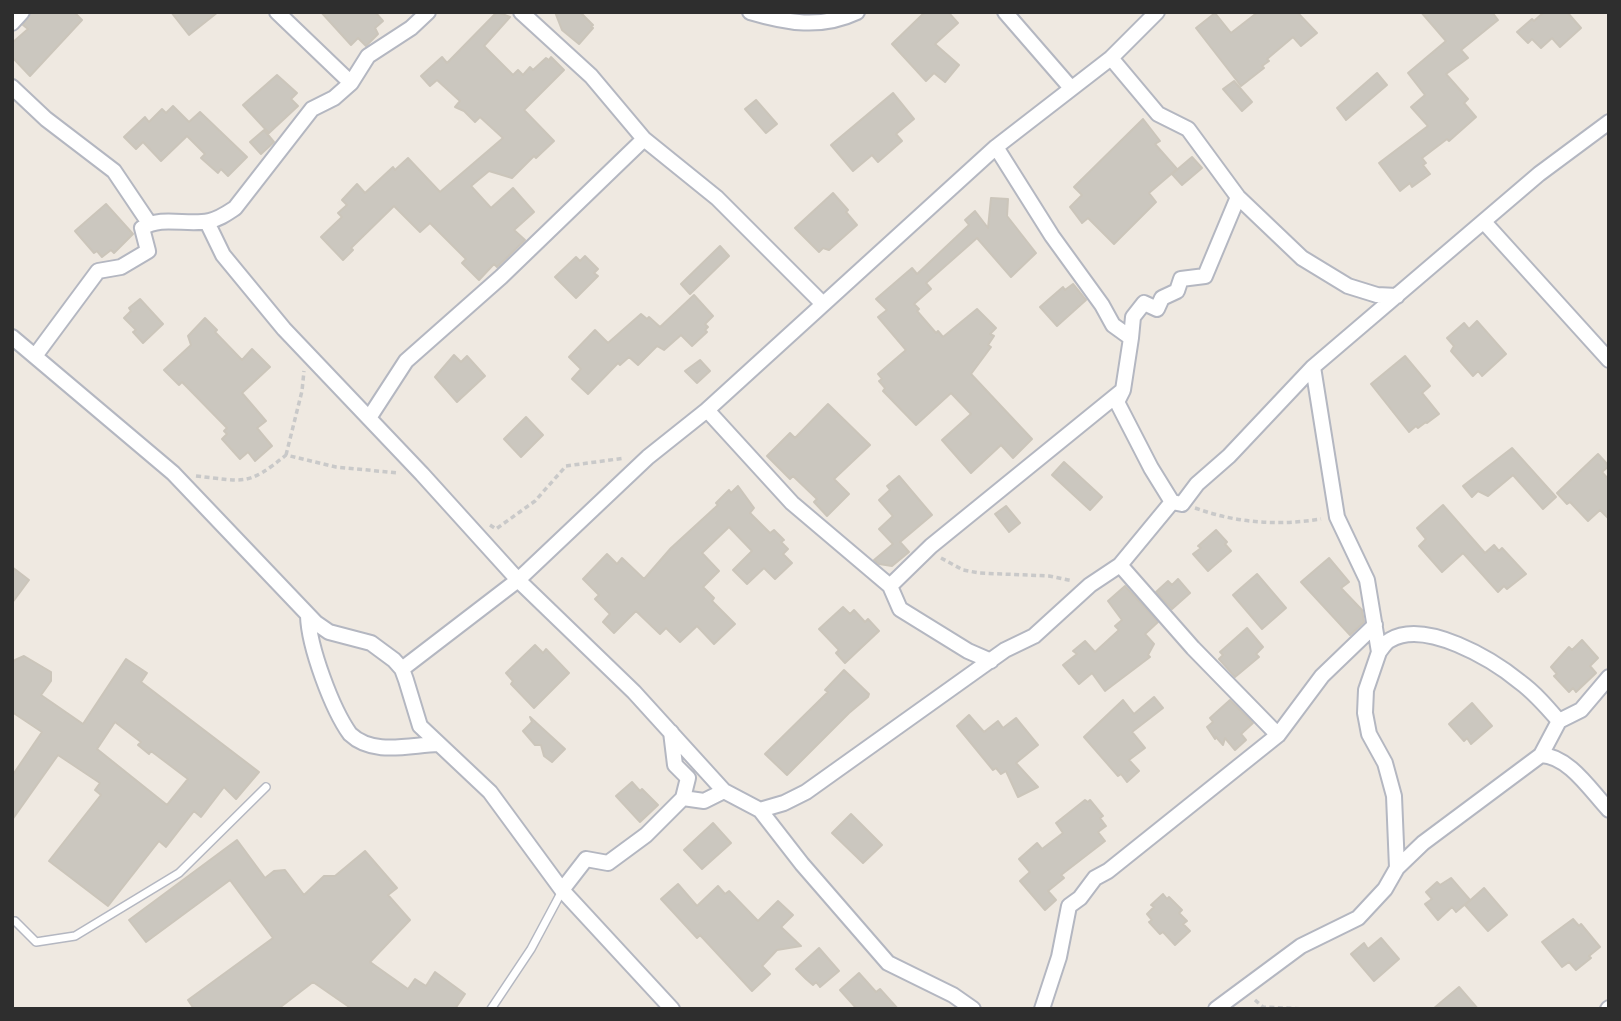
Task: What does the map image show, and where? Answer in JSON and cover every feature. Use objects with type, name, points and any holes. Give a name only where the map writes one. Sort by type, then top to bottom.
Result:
[{"type":"street","points":[[12,23],[22,12]]},
{"type":"street","points":[[276,12],[351,83]]},
{"type":"street","points":[[35,356],[98,271],[121,267],[148,251],[142,228],[149,223],[207,222],[235,208],[312,109],[334,98],[351,83],[368,56],[411,28],[428,12]]},
{"type":"street","points":[[521,12],[591,76],[644,139],[718,198],[823,304]]},
{"type":"street","points":[[750,12],[790,22],[817,23],[838,20],[857,12]]},
{"type":"street","points":[[1005,12],[1071,88]]},
{"type":"street","points":[[402,669],[518,580],[648,457],[707,410],[996,148],[1111,58],[1157,12]]},
{"type":"street","points":[[1111,58],[1158,114],[1188,130],[1238,197],[1302,258],[1334,279],[1369,292],[1397,296]]},
{"type":"street","points":[[12,87],[52,125],[114,171],[149,223]]},
{"type":"street","points":[[760,810],[784,803],[806,792],[1005,650],[1034,636],[1090,584],[1120,565],[1177,503],[1228,456],[1313,367],[1539,174],[1609,122]]},
{"type":"street","points":[[369,418],[406,361],[501,277],[644,139]]},
{"type":"street","points":[[996,148],[1010,173],[1102,305],[1113,326],[1131,338]]},
{"type":"street","points":[[1177,503],[1151,468],[1117,402],[1123,390],[1133,317],[1144,303],[1157,309],[1162,298],[1177,291],[1181,279],[1205,276],[1238,197]]},
{"type":"street","points":[[207,222],[223,255],[284,329],[518,580],[671,731],[724,791],[760,810],[828,896],[888,963],[953,995],[973,1009]]},
{"type":"street","points":[[1484,222],[1609,360]]},
{"type":"street","points":[[12,337],[173,473],[308,616],[330,632],[371,643],[394,660],[402,669],[417,722],[490,792],[562,890],[672,1009]]},
{"type":"street","points":[[1313,367],[1337,517],[1367,580],[1379,652]]},
{"type":"street","points":[[890,586],[931,546],[1123,390]]},
{"type":"street","points":[[707,410],[793,503],[890,586],[900,609],[968,651],[991,661]]},
{"type":"street","points":[[1120,565],[1194,648],[1278,735]]},
{"type":"street","points":[[308,616],[313,652],[350,734],[360,743],[371,747],[438,744]]},
{"type":"street","points":[[1042,1009],[1059,957],[1069,906],[1080,898],[1095,878],[1108,872],[1278,735],[1322,676],[1374,625]]},
{"type":"street","points":[[1397,868],[1394,796],[1385,763],[1369,734],[1365,712],[1366,690],[1379,652],[1389,640],[1424,633],[1442,637],[1518,680],[1559,721]]},
{"type":"street","points":[[1216,1009],[1301,946],[1358,918],[1385,889],[1397,868],[1448,822],[1541,755],[1559,721],[1581,710],[1609,677]]},
{"type":"street","points":[[562,890],[586,859],[608,863],[646,835],[683,798],[688,778],[675,765],[671,731]]},
{"type":"street","points":[[1541,755],[1554,757],[1567,766],[1609,810]]},
{"type":"street","points":[[683,798],[704,801],[724,791]]},
{"type":"lane","points":[[12,921],[36,942],[75,936],[179,873],[266,787]]},
{"type":"lane","points":[[491,1009],[531,949],[562,890]]},
{"type":"path","points":[[286,454],[302,391],[303,367]]},
{"type":"path","points":[[1177,503],[1240,521],[1288,523],[1337,517]]},
{"type":"path","points":[[931,546],[937,556],[963,570],[1049,576],[1090,584]]},
{"type":"path","points":[[1244,987],[1263,1007],[1308,1009]]},
{"type":"building","points":[[31,12],[74,12],[82,20],[30,76],[12,57],[12,43],[28,29],[23,25]]},
{"type":"building","points":[[171,12],[218,12],[189,35]]},
{"type":"building","points":[[321,12],[375,12],[383,21],[375,28],[378,34],[366,46],[358,38],[351,45]]},
{"type":"building","points":[[497,12],[510,17],[484,46],[513,75],[518,70],[523,75],[530,67],[533,70],[546,58],[549,60],[551,57],[564,70],[524,110],[554,141],[512,178],[489,171],[471,186],[491,208],[513,188],[534,212],[514,230],[525,240],[497,267],[494,264],[479,280],[462,263],[466,259],[430,223],[420,232],[394,206],[351,248],[353,250],[343,260],[321,237],[342,217],[338,213],[347,205],[342,200],[357,184],[365,193],[393,167],[395,170],[408,158],[440,192],[503,138],[480,117],[475,122],[464,111],[455,107],[460,101],[437,80],[430,86],[421,76],[442,57],[447,63]]},
{"type":"building","points":[[555,12],[580,12],[593,28],[579,44],[562,30]]},
{"type":"building","points":[[925,12],[948,12],[958,23],[935,44],[959,65],[945,82],[934,73],[926,81],[892,44]]},
{"type":"building","points":[[1258,12],[1297,12],[1317,33],[1301,46],[1293,37],[1267,59],[1269,61],[1262,66],[1264,68],[1241,86],[1196,28],[1215,13],[1231,33]]},
{"type":"building","points":[[1421,12],[1492,12],[1498,20],[1461,50],[1468,58],[1446,74],[1468,99],[1464,103],[1476,117],[1449,141],[1447,139],[1422,158],[1426,163],[1423,165],[1430,174],[1412,187],[1410,183],[1400,191],[1379,163],[1428,126],[1411,107],[1425,95],[1408,73],[1446,41]]},
{"type":"building","points":[[1544,12],[1567,12],[1581,28],[1560,47],[1552,38],[1541,48],[1532,39],[1528,43],[1517,32]]},
{"type":"building","points":[[1377,73],[1387,85],[1346,120],[1337,108]]},
{"type":"building","points":[[277,75],[297,93],[291,99],[298,106],[269,133],[243,105]]},
{"type":"building","points":[[1234,81],[1252,102],[1242,111],[1223,89]]},
{"type":"building","points":[[893,93],[914,119],[896,134],[902,141],[878,162],[872,155],[853,171],[831,145]]},
{"type":"building","points":[[756,100],[777,124],[766,133],[745,109]]},
{"type":"building","points":[[173,106],[189,122],[200,112],[247,157],[228,176],[221,169],[218,173],[201,158],[205,154],[187,136],[161,161],[143,142],[136,149],[124,137],[145,117],[149,122],[162,109],[166,113]]},
{"type":"building","points":[[1143,119],[1160,141],[1155,144],[1177,169],[1149,193],[1156,202],[1114,244],[1088,218],[1082,223],[1070,207],[1082,195],[1074,187]]},
{"type":"building","points":[[264,130],[274,142],[261,154],[250,142]]},
{"type":"building","points":[[1192,157],[1202,168],[1182,185],[1172,174]]},
{"type":"building","points":[[833,193],[857,225],[829,250],[823,248],[819,252],[795,228]]},
{"type":"building","points":[[991,198],[1008,199],[1007,216],[1036,253],[1011,277],[977,238],[926,283],[931,289],[914,304],[936,333],[938,331],[943,337],[977,309],[996,328],[990,334],[994,336],[988,345],[991,347],[971,374],[1032,439],[1013,458],[1001,445],[971,473],[942,440],[971,414],[951,393],[916,425],[883,391],[885,388],[879,381],[882,379],[878,374],[906,350],[878,317],[887,310],[876,299],[912,268],[917,274],[969,225],[965,220],[975,211],[988,228]]},
{"type":"building","points":[[106,204],[133,234],[114,253],[111,250],[102,257],[97,251],[94,253],[75,231]]},
{"type":"building","points":[[720,246],[729,256],[690,294],[681,284]]},
{"type":"building","points":[[585,256],[598,269],[594,273],[598,276],[576,298],[555,277],[576,257],[580,261]]},
{"type":"building","points":[[1073,284],[1086,300],[1057,326],[1040,307],[1063,287],[1065,290]]},
{"type":"building","points":[[694,295],[713,316],[705,324],[708,327],[705,330],[707,332],[692,346],[681,335],[664,350],[657,346],[638,365],[629,357],[620,365],[618,363],[588,394],[572,379],[581,369],[569,357],[595,330],[608,343],[641,314],[660,327]]},
{"type":"building","points":[[140,299],[163,324],[143,343],[133,332],[136,330],[124,318],[131,311],[129,308]]},
{"type":"building","points":[[205,318],[242,360],[252,349],[270,367],[242,393],[266,421],[257,428],[272,446],[255,461],[248,452],[240,459],[222,439],[227,434],[224,431],[227,428],[182,382],[179,385],[164,370],[191,345],[188,336]]},
{"type":"building","points":[[1477,321],[1506,354],[1482,376],[1478,371],[1473,376],[1451,351],[1454,346],[1447,338],[1464,323],[1469,329]]},
{"type":"building","points":[[454,355],[461,362],[467,356],[485,376],[457,402],[435,377]]},
{"type":"building","points":[[1405,356],[1430,386],[1422,393],[1439,414],[1409,432],[1371,384]]},
{"type":"building","points":[[700,360],[710,371],[697,383],[685,371]]},
{"type":"building","points":[[828,404],[870,445],[834,479],[849,494],[827,516],[814,502],[817,499],[793,476],[790,479],[767,456],[790,433],[795,438]]},
{"type":"building","points":[[526,417],[543,435],[521,457],[504,439]]},
{"type":"building","points":[[1512,448],[1556,497],[1543,509],[1513,475],[1488,496],[1478,491],[1472,497],[1463,486]]},
{"type":"building","points":[[1598,454],[1609,466],[1602,472],[1609,480],[1609,519],[1600,510],[1588,521],[1557,493]]},
{"type":"building","points":[[1064,462],[1102,497],[1090,510],[1052,475]]},
{"type":"building","points":[[899,476],[932,515],[900,542],[909,552],[892,566],[879,564],[874,560],[893,544],[879,529],[893,516],[879,500],[890,490],[887,486]]},
{"type":"building","points":[[738,486],[754,508],[750,513],[770,533],[774,530],[784,540],[781,542],[788,549],[783,554],[792,563],[775,579],[764,568],[747,584],[733,570],[752,551],[729,527],[702,553],[719,571],[703,587],[714,598],[712,601],[735,624],[714,644],[697,626],[680,642],[666,628],[660,634],[636,611],[614,633],[603,622],[610,614],[595,599],[599,595],[583,579],[607,554],[617,564],[622,558],[644,579],[671,548],[718,505],[716,503],[729,490],[731,493]]},
{"type":"building","points":[[1443,505],[1485,553],[1494,545],[1499,551],[1502,548],[1526,574],[1507,589],[1504,586],[1498,592],[1463,553],[1442,572],[1419,546],[1426,539],[1417,528]]},
{"type":"building","points":[[1006,506],[1020,523],[1009,532],[995,514]]},
{"type":"building","points":[[1216,530],[1231,551],[1208,571],[1193,554]]},
{"type":"building","points":[[1329,558],[1349,582],[1341,588],[1362,610],[1364,622],[1350,635],[1301,582]]},
{"type":"building","points":[[12,567],[29,580],[12,603]]},
{"type":"building","points":[[1257,574],[1286,608],[1262,629],[1233,595]]},
{"type":"building","points":[[1178,579],[1190,593],[1172,609],[1156,592],[1168,581],[1172,585]]},
{"type":"building","points":[[1125,586],[1158,622],[1145,634],[1154,644],[1148,655],[1150,657],[1105,691],[1092,673],[1079,684],[1063,665],[1077,654],[1073,651],[1085,641],[1095,652],[1119,630],[1115,626],[1122,620],[1108,601]]},
{"type":"building","points":[[843,607],[850,614],[854,610],[865,622],[868,619],[879,631],[845,663],[836,653],[839,650],[819,629]]},
{"type":"building","points":[[1247,628],[1263,647],[1256,654],[1259,657],[1235,677],[1219,659],[1223,655],[1220,652]]},
{"type":"building","points":[[1582,640],[1598,658],[1590,666],[1596,673],[1576,692],[1573,688],[1569,692],[1554,676],[1557,674],[1551,667],[1569,647],[1572,650]]},
{"type":"building","points":[[535,645],[543,653],[546,649],[569,673],[534,708],[511,684],[513,681],[506,673]]},
{"type":"building","points":[[24,656],[51,672],[51,681],[41,695],[83,724],[126,659],[147,673],[141,682],[259,772],[236,799],[224,787],[201,817],[194,811],[166,847],[159,841],[108,906],[49,861],[101,795],[95,790],[100,783],[58,755],[12,820],[12,776],[42,732],[12,712],[12,664]],"holes":[[[115,722],[141,742],[138,745],[149,754],[151,751],[188,779],[167,805],[97,749]]]},
{"type":"building","points":[[844,670],[869,694],[868,697],[787,775],[765,754],[828,692],[825,690]]},
{"type":"building","points":[[1154,697],[1163,708],[1132,732],[1145,748],[1129,760],[1139,771],[1127,782],[1121,774],[1118,776],[1084,737],[1123,700],[1134,714]]},
{"type":"building","points":[[1230,700],[1253,723],[1241,734],[1246,740],[1235,750],[1225,738],[1223,745],[1216,737],[1215,739],[1207,727],[1213,722],[1210,718]]},
{"type":"building","points":[[1472,703],[1492,726],[1471,744],[1467,738],[1464,741],[1449,724]]},
{"type":"building","points":[[969,715],[984,732],[998,721],[1003,728],[1016,718],[1038,745],[1016,763],[1038,787],[1018,797],[1006,771],[1001,774],[996,768],[993,770],[957,726]]},
{"type":"building","points":[[530,717],[565,749],[552,762],[544,756],[541,745],[535,745],[523,731],[532,722]]},
{"type":"building","points":[[632,782],[658,805],[640,822],[616,796]]},
{"type":"building","points":[[1085,800],[1090,800],[1103,816],[1100,818],[1106,826],[1098,832],[1105,841],[1061,875],[1064,878],[1048,891],[1056,900],[1045,910],[1020,881],[1030,872],[1019,859],[1037,843],[1042,849],[1063,833],[1056,823]]},
{"type":"building","points":[[851,814],[882,845],[863,863],[832,833]]},
{"type":"building","points":[[713,823],[731,843],[702,869],[684,850]]},
{"type":"building","points":[[237,840],[265,878],[274,871],[285,870],[304,895],[324,876],[335,876],[365,851],[397,888],[388,895],[410,920],[370,962],[408,989],[415,979],[426,986],[435,972],[465,994],[455,1009],[352,1009],[313,982],[278,1009],[194,1009],[188,1000],[273,938],[230,880],[146,942],[129,920]]},
{"type":"building","points":[[1451,878],[1470,900],[1456,912],[1452,907],[1438,920],[1425,904],[1432,899],[1426,892],[1437,882],[1440,885]]},
{"type":"building","points":[[678,884],[697,906],[718,886],[725,894],[729,891],[758,921],[778,901],[793,915],[781,927],[801,946],[777,950],[762,966],[770,974],[752,991],[700,935],[697,938],[661,899]]},
{"type":"building","points":[[1484,888],[1507,915],[1488,931],[1465,905]]},
{"type":"building","points":[[1163,894],[1182,910],[1179,913],[1187,921],[1183,924],[1190,931],[1175,945],[1149,922],[1152,920],[1147,914],[1154,907],[1151,905]]},
{"type":"building","points":[[1573,919],[1579,926],[1581,924],[1600,947],[1576,970],[1569,962],[1562,967],[1542,942]]},
{"type":"building","points":[[1381,938],[1399,959],[1374,981],[1351,954],[1364,943],[1368,949]]},
{"type":"building","points":[[819,948],[839,971],[820,987],[816,982],[813,985],[796,969]]},
{"type":"building","points":[[859,973],[876,992],[880,989],[898,1009],[857,1009],[840,990]]},
{"type":"building","points":[[1459,987],[1478,1009],[1433,1009]]}]
